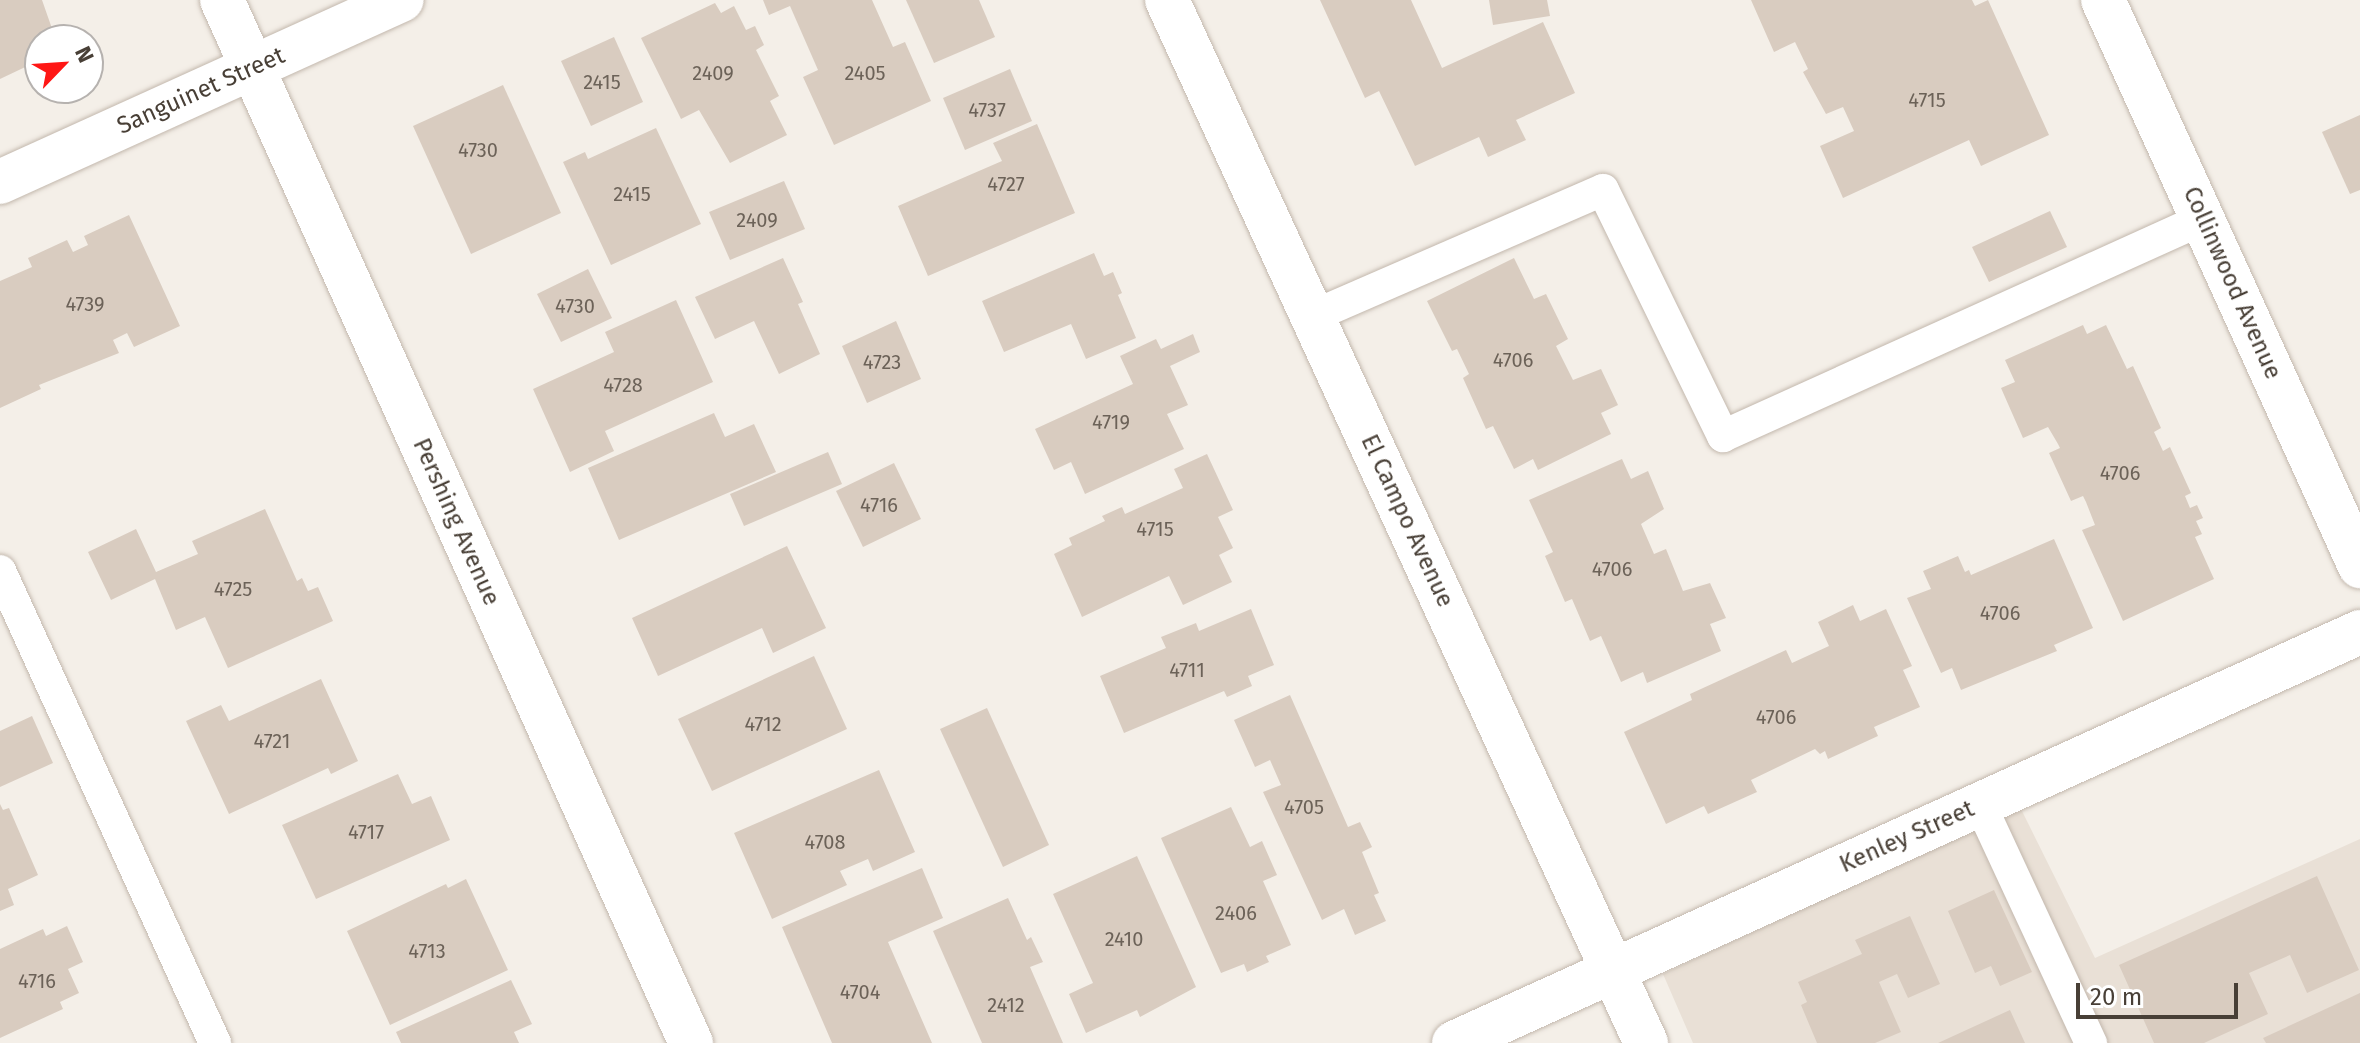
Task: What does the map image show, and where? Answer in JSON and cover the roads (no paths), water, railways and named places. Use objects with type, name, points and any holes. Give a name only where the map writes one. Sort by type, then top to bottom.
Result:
[{"type":"street","name":"Pershing Avenue","points":[[222,0],[691,1043]]},
{"type":"street","name":"Sanguinet Street","points":[[0,182],[402,0]]},
{"type":"street","name":"El Campo Avenue","points":[[1167,0],[1646,1043]]},
{"type":"street","name":"Collinwood Avenue","points":[[2103,0],[2360,566]]},
{"type":"street","name":"Kenley Street","points":[[1454,1043],[2360,632]]},
{"type":"lane","points":[[1313,316],[1603,190],[1723,436],[2203,219]]},
{"type":"lane","points":[[0,571],[215,1043]]},
{"type":"lane","points":[[1980,804],[2091,1043]]}]
